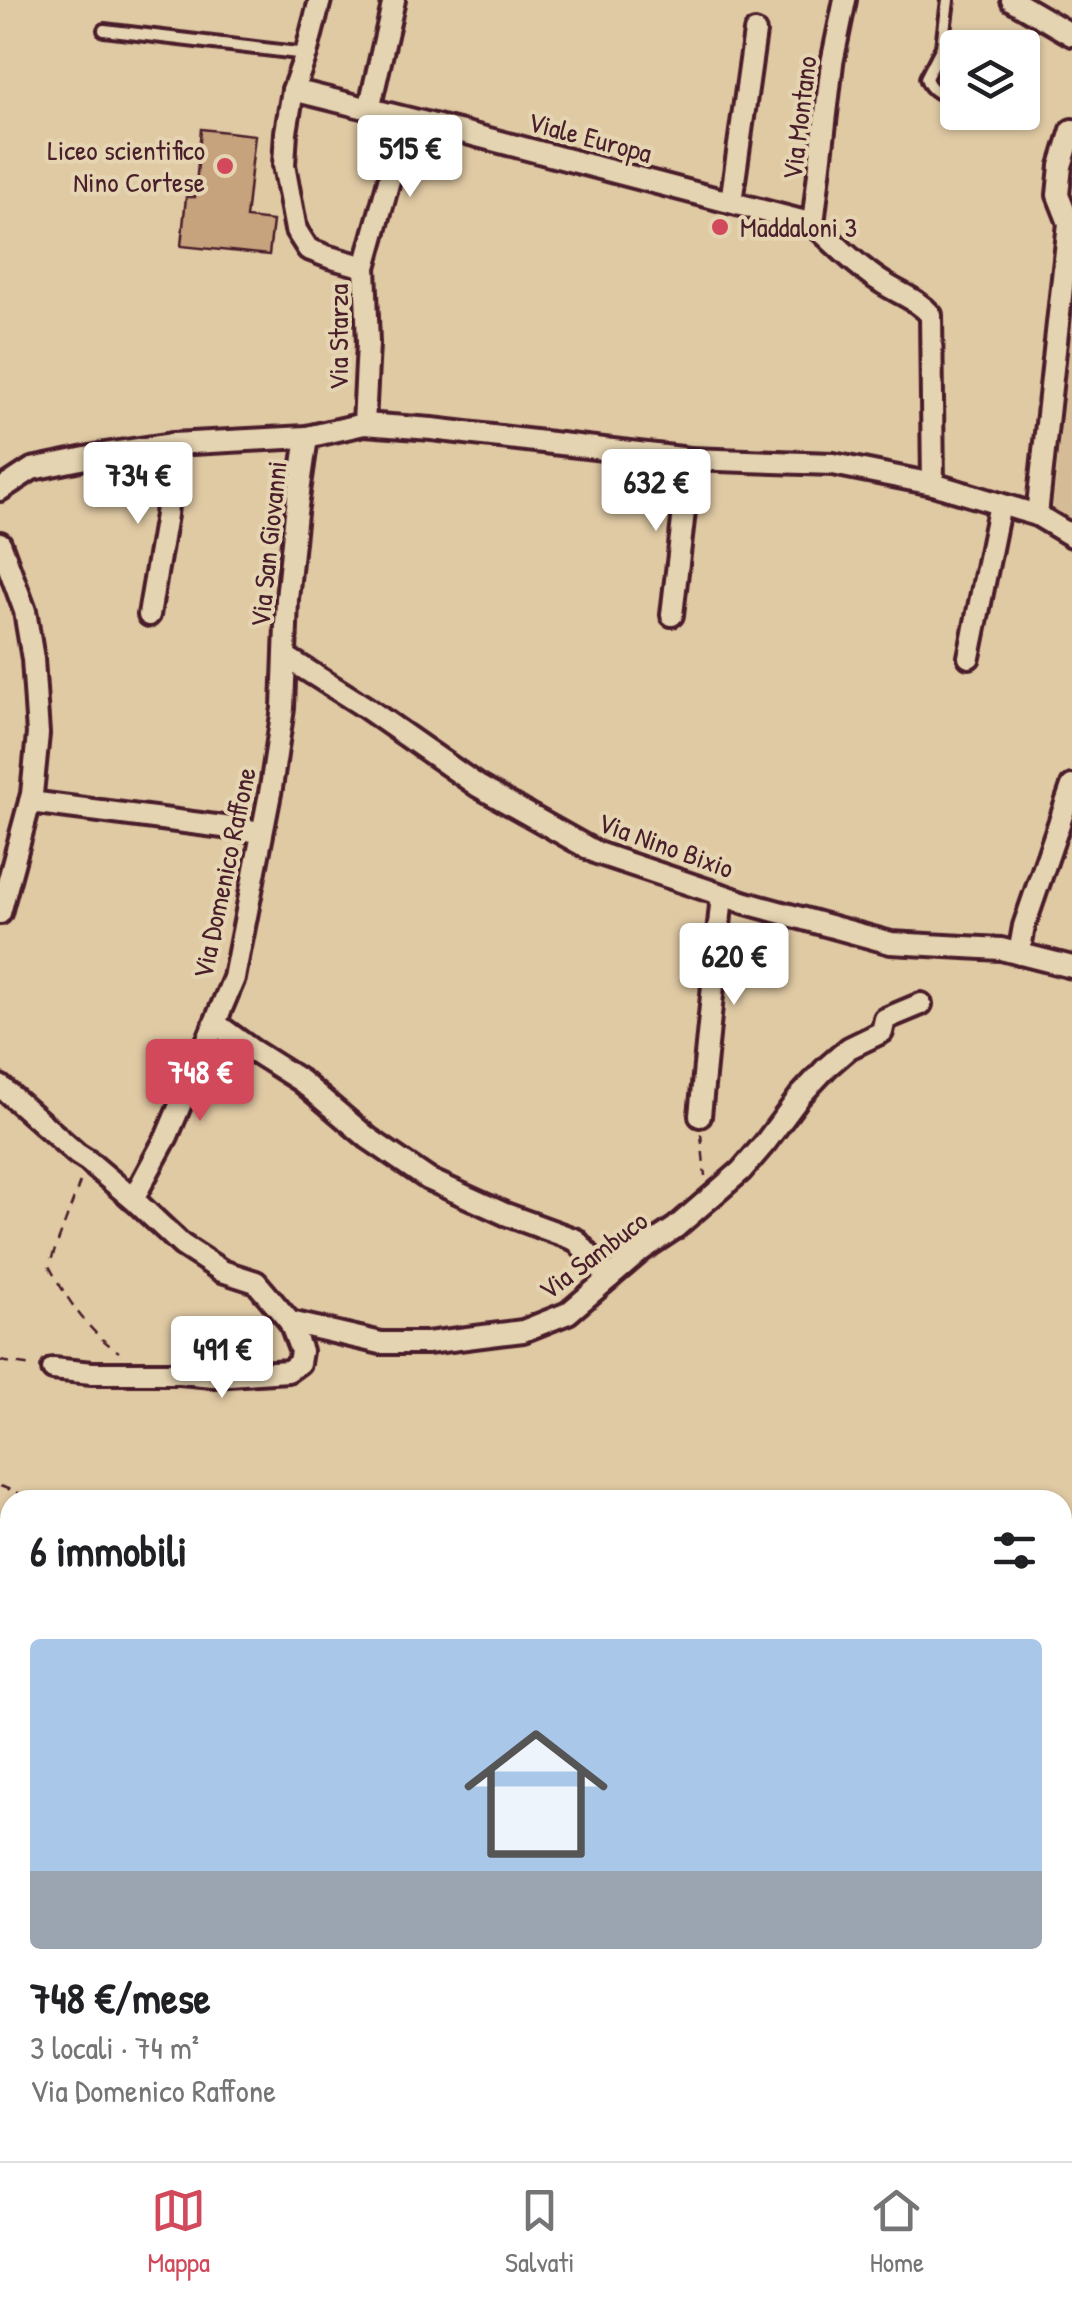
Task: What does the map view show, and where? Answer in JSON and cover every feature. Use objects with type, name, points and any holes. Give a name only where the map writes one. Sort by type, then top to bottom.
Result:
[{"type":"street","name":"Via Starza","points":[[320,0],[293,90],[284,165],[296,230],[308,248],[365,267],[368,343],[364,424]]},
{"type":"street","points":[[369,110],[394,0]]},
{"type":"street","name":"Via Montano","points":[[814,224],[832,63],[845,0]]},
{"type":"street","points":[[1012,0],[1072,36]]},
{"type":"street","points":[[731,202],[755,32]]},
{"type":"street","name":"Viale Europa","points":[[293,90],[814,224]]},
{"type":"street","points":[[365,267],[406,119]]},
{"type":"street","points":[[1037,514],[1069,222],[1068,210],[1058,194],[1061,166],[1072,130]]},
{"type":"street","points":[[814,224],[857,264],[921,304],[931,315],[933,484]]},
{"type":"street","points":[[0,490],[32,470],[105,454],[173,444],[307,437],[364,424],[690,459],[833,464],[933,484],[1037,514],[1072,536]]},
{"type":"street","name":"Via San Giovanni","points":[[286,658],[287,599],[307,437]]},
{"type":"street","points":[[149,615],[173,444]]},
{"type":"street","points":[[672,615],[690,459]]},
{"type":"street","points":[[969,657],[1000,504]]},
{"type":"street","points":[[0,543],[25,611],[38,734],[30,802],[0,913]]},
{"type":"street","name":"Via Domenico Raffone","points":[[132,1199],[167,1136],[234,978],[283,708],[286,658]]},
{"type":"street","name":"Via Nino Bixio","points":[[286,658],[365,707],[478,786],[597,853],[722,895],[890,943],[1001,949],[1072,967]]},
{"type":"street","points":[[1019,954],[1024,926],[1072,786]]},
{"type":"street","points":[[30,802],[262,832]]},
{"type":"street","points":[[700,1116],[722,895]]},
{"type":"street","name":"Via Sambuco","points":[[290,1322],[381,1343],[427,1342],[523,1331],[568,1313],[741,1171],[827,1067],[849,1048],[882,1032],[885,1019],[921,1004]]},
{"type":"street","points":[[215,1023],[301,1081],[368,1138],[428,1179],[505,1214],[576,1240],[609,1278]]},
{"type":"street","points":[[3,1094],[88,1160],[182,1245],[222,1271],[256,1282],[290,1322],[301,1351],[299,1363],[288,1371],[212,1376],[53,1370]]},
{"type":"lane","points":[[944,30],[948,0]]},
{"type":"lane","points":[[104,30],[306,54]]},
{"type":"lane","points":[[940,51],[926,78],[929,87],[940,94]]},
{"type":"path","points":[[700,1116],[709,1198]]},
{"type":"path","points":[[88,1160],[50,1266],[84,1320],[117,1351]]},
{"type":"path","points":[[0,1361],[53,1370]]},
{"type":"shaded area","points":[[1072,325],[1072,530],[1052,517]]},
{"type":"building","name":"Liceo scientifico Nino Cortese","points":[[201,129],[255,135],[246,218],[273,221],[269,255],[181,246],[186,197],[195,197]]},
{"type":"place","name":"Liceo scientifico Nino Cortese","points":[[225,166]]},
{"type":"place","name":"Maddaloni 3","points":[[720,227]]}]
